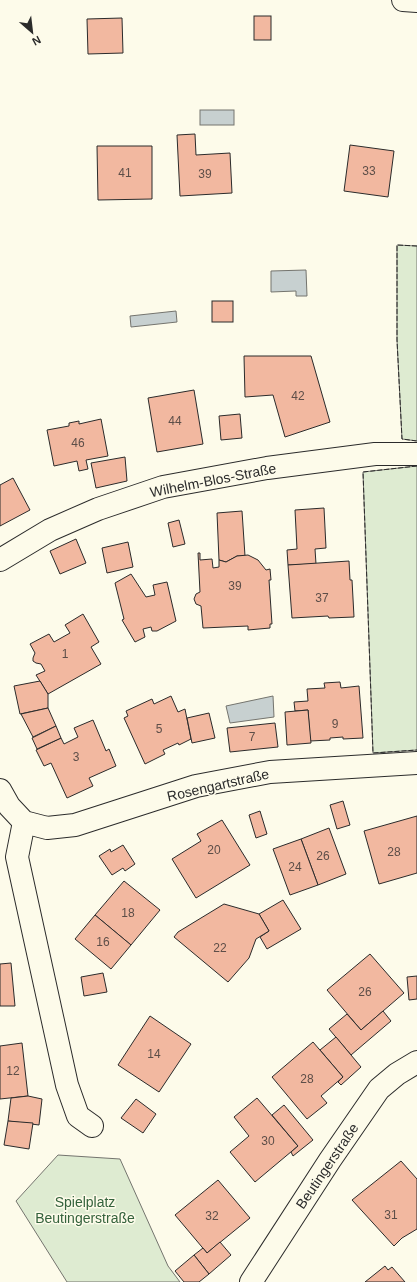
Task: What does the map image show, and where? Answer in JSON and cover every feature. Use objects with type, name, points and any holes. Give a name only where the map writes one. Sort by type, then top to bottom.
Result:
[{"type":"street","points":[[403,0],[417,1]]},
{"type":"street","name":"Wilhelm-Blos-Straße","points":[[0,560],[50,530],[98,509],[163,487],[267,468],[375,454],[417,454]]},
{"type":"street","name":"Rosengartstraße","points":[[24,822],[47,828],[75,824],[196,786],[270,772],[417,763]]},
{"type":"street","points":[[0,790],[9,806],[24,822],[18,857],[67,1085],[78,1116],[92,1126]]},
{"type":"street","name":"Beutingerstraße","points":[[251,1282],[330,1160],[379,1089],[397,1074],[417,1062]]},
{"type":"green space","points":[[397,245],[417,246],[417,441],[402,439],[397,340]]},
{"type":"green space","points":[[417,466],[417,750],[373,753],[363,472]]},
{"type":"green space","name":"Spielplatz Beutingerstraße","points":[[58,1155],[120,1159],[168,1266],[180,1282],[67,1282],[16,1201]]},
{"type":"shaded area","points":[[200,110],[234,110],[234,125],[200,125]]},
{"type":"shaded area","points":[[306,270],[307,296],[296,296],[296,291],[271,292],[271,271]]},
{"type":"shaded area","points":[[176,311],[177,322],[131,327],[130,316]]},
{"type":"shaded area","points":[[273,696],[274,717],[230,723],[226,706]]},
{"type":"building","points":[[254,16],[271,16],[271,40],[254,40]]},
{"type":"building","points":[[122,18],[123,53],[88,54],[87,19]]},
{"type":"building","points":[[195,134],[196,155],[230,153],[232,193],[180,196],[177,135]]},
{"type":"building","points":[[350,145],[394,151],[388,197],[344,191]]},
{"type":"building","points":[[97,146],[152,146],[152,199],[98,200]]},
{"type":"building","points":[[212,301],[233,301],[233,322],[212,322]]},
{"type":"building","points":[[244,356],[311,356],[330,422],[285,437],[273,395],[245,397]]},
{"type":"building","points":[[194,390],[203,444],[157,452],[148,398]]},
{"type":"building","points":[[240,414],[242,438],[221,440],[219,416]]},
{"type":"building","points":[[101,419],[108,456],[86,460],[88,469],[79,471],[77,461],[54,466],[47,430],[69,426],[69,423],[79,421],[79,424]]},
{"type":"building","points":[[125,457],[127,481],[96,488],[91,463]]},
{"type":"building","points":[[13,478],[30,510],[0,526],[0,485]]},
{"type":"building","points":[[324,508],[326,548],[315,549],[316,564],[288,565],[287,550],[297,549],[295,510]]},
{"type":"building","points":[[242,511],[245,556],[237,556],[226,562],[219,560],[217,513]]},
{"type":"building","points":[[179,520],[185,544],[173,547],[168,523]]},
{"type":"building","points":[[76,539],[86,563],[60,574],[50,551]]},
{"type":"building","points":[[128,542],[133,567],[107,573],[102,548]]},
{"type":"building","points":[[198,553],[200,553],[200,560],[212,559],[213,568],[219,567],[219,560],[226,562],[237,556],[248,555],[258,560],[266,570],[270,569],[271,580],[269,580],[272,624],[270,624],[270,628],[248,630],[248,626],[203,628],[201,606],[196,604],[194,599],[196,594],[200,592]]},
{"type":"building","points":[[349,561],[350,580],[352,580],[354,617],[329,618],[328,616],[292,618],[288,565]]},
{"type":"building","points":[[131,574],[146,597],[155,595],[153,585],[167,582],[176,621],[157,631],[152,631],[151,627],[143,629],[145,637],[135,642],[122,620],[124,619],[115,583]]},
{"type":"building","points":[[83,614],[99,642],[91,647],[101,664],[48,694],[36,675],[45,671],[41,664],[33,661],[35,653],[30,644],[49,634],[54,642],[70,633],[65,625]]},
{"type":"building","points":[[40,681],[48,694],[48,708],[20,714],[14,686]]},
{"type":"building","points":[[340,682],[341,688],[359,686],[363,738],[343,739],[343,737],[330,738],[330,740],[310,741],[308,710],[295,711],[294,702],[308,701],[307,689],[325,688],[324,683]]},
{"type":"building","points":[[171,696],[178,712],[185,709],[191,739],[163,750],[165,754],[145,764],[124,718],[128,716],[126,711],[152,699],[154,704]]},
{"type":"building","points":[[48,708],[56,726],[33,737],[21,714]]},
{"type":"building","points":[[308,710],[311,743],[287,745],[285,712]]},
{"type":"building","points":[[209,713],[215,738],[192,743],[187,718]]},
{"type":"building","points":[[93,720],[106,751],[109,749],[116,766],[89,778],[93,786],[67,798],[51,763],[44,766],[36,750],[61,738],[64,744],[78,737],[74,728]]},
{"type":"building","points":[[275,723],[278,747],[230,752],[227,728]]},
{"type":"building","points":[[56,726],[61,738],[37,749],[32,738]]},
{"type":"building","points":[[343,801],[350,825],[337,829],[330,805]]},
{"type":"building","points":[[260,811],[267,834],[256,838],[249,815]]},
{"type":"building","points":[[417,816],[417,873],[379,884],[364,831]]},
{"type":"building","points":[[222,820],[250,865],[196,898],[172,859],[201,841],[197,834]]},
{"type":"building","points":[[329,828],[346,874],[318,885],[301,839]]},
{"type":"building","points":[[301,839],[318,885],[290,895],[273,849]]},
{"type":"building","points":[[123,845],[135,864],[125,871],[123,868],[112,875],[99,856],[110,849],[111,852]]},
{"type":"building","points":[[124,881],[160,910],[131,945],[95,915]]},
{"type":"building","points":[[283,900],[301,929],[267,949],[260,937],[269,931],[259,914]]},
{"type":"building","points":[[224,904],[259,914],[269,931],[256,939],[249,958],[228,982],[174,937],[178,932]]},
{"type":"building","points":[[95,915],[131,945],[111,969],[75,939]]},
{"type":"building","points":[[370,954],[404,993],[361,1030],[327,990]]},
{"type":"building","points":[[11,963],[15,1006],[0,1006],[0,964]]},
{"type":"building","points":[[103,973],[107,992],[84,996],[81,977]]},
{"type":"building","points":[[417,976],[417,999],[409,1000],[407,977]]},
{"type":"building","points":[[383,1011],[391,1021],[351,1055],[329,1029],[347,1014],[361,1030]]},
{"type":"building","points":[[150,1016],[191,1044],[159,1092],[118,1065]]},
{"type":"building","points":[[336,1037],[361,1067],[341,1085],[338,1082],[343,1077],[320,1050]]},
{"type":"building","points":[[313,1042],[343,1077],[321,1096],[327,1103],[307,1119],[272,1077]]},
{"type":"building","points":[[22,1043],[28,1096],[0,1099],[0,1046]]},
{"type":"building","points":[[28,1096],[42,1099],[39,1125],[8,1121],[11,1098]]},
{"type":"building","points":[[257,1098],[298,1146],[255,1182],[230,1152],[249,1136],[234,1117]]},
{"type":"building","points":[[136,1099],[156,1114],[143,1133],[121,1118]]},
{"type":"building","points":[[284,1105],[313,1140],[293,1156],[291,1152],[298,1146],[272,1115]]},
{"type":"building","points":[[8,1121],[33,1123],[29,1149],[4,1145]]},
{"type":"building","points":[[401,1161],[417,1179],[417,1229],[402,1238],[394,1246],[352,1200]]},
{"type":"building","points":[[218,1180],[250,1218],[207,1253],[175,1215]]},
{"type":"building","points":[[220,1242],[231,1255],[209,1274],[194,1255],[203,1248],[207,1253]]},
{"type":"building","points":[[194,1255],[209,1274],[199,1282],[184,1282],[175,1271]]},
{"type":"building","points":[[385,1266],[388,1270],[392,1267],[405,1282],[365,1282]]},
{"type":"fence","points":[[417,246],[397,245],[397,340],[402,439],[417,441]]},
{"type":"fence","points":[[417,466],[363,472],[373,753],[417,750]]}]
